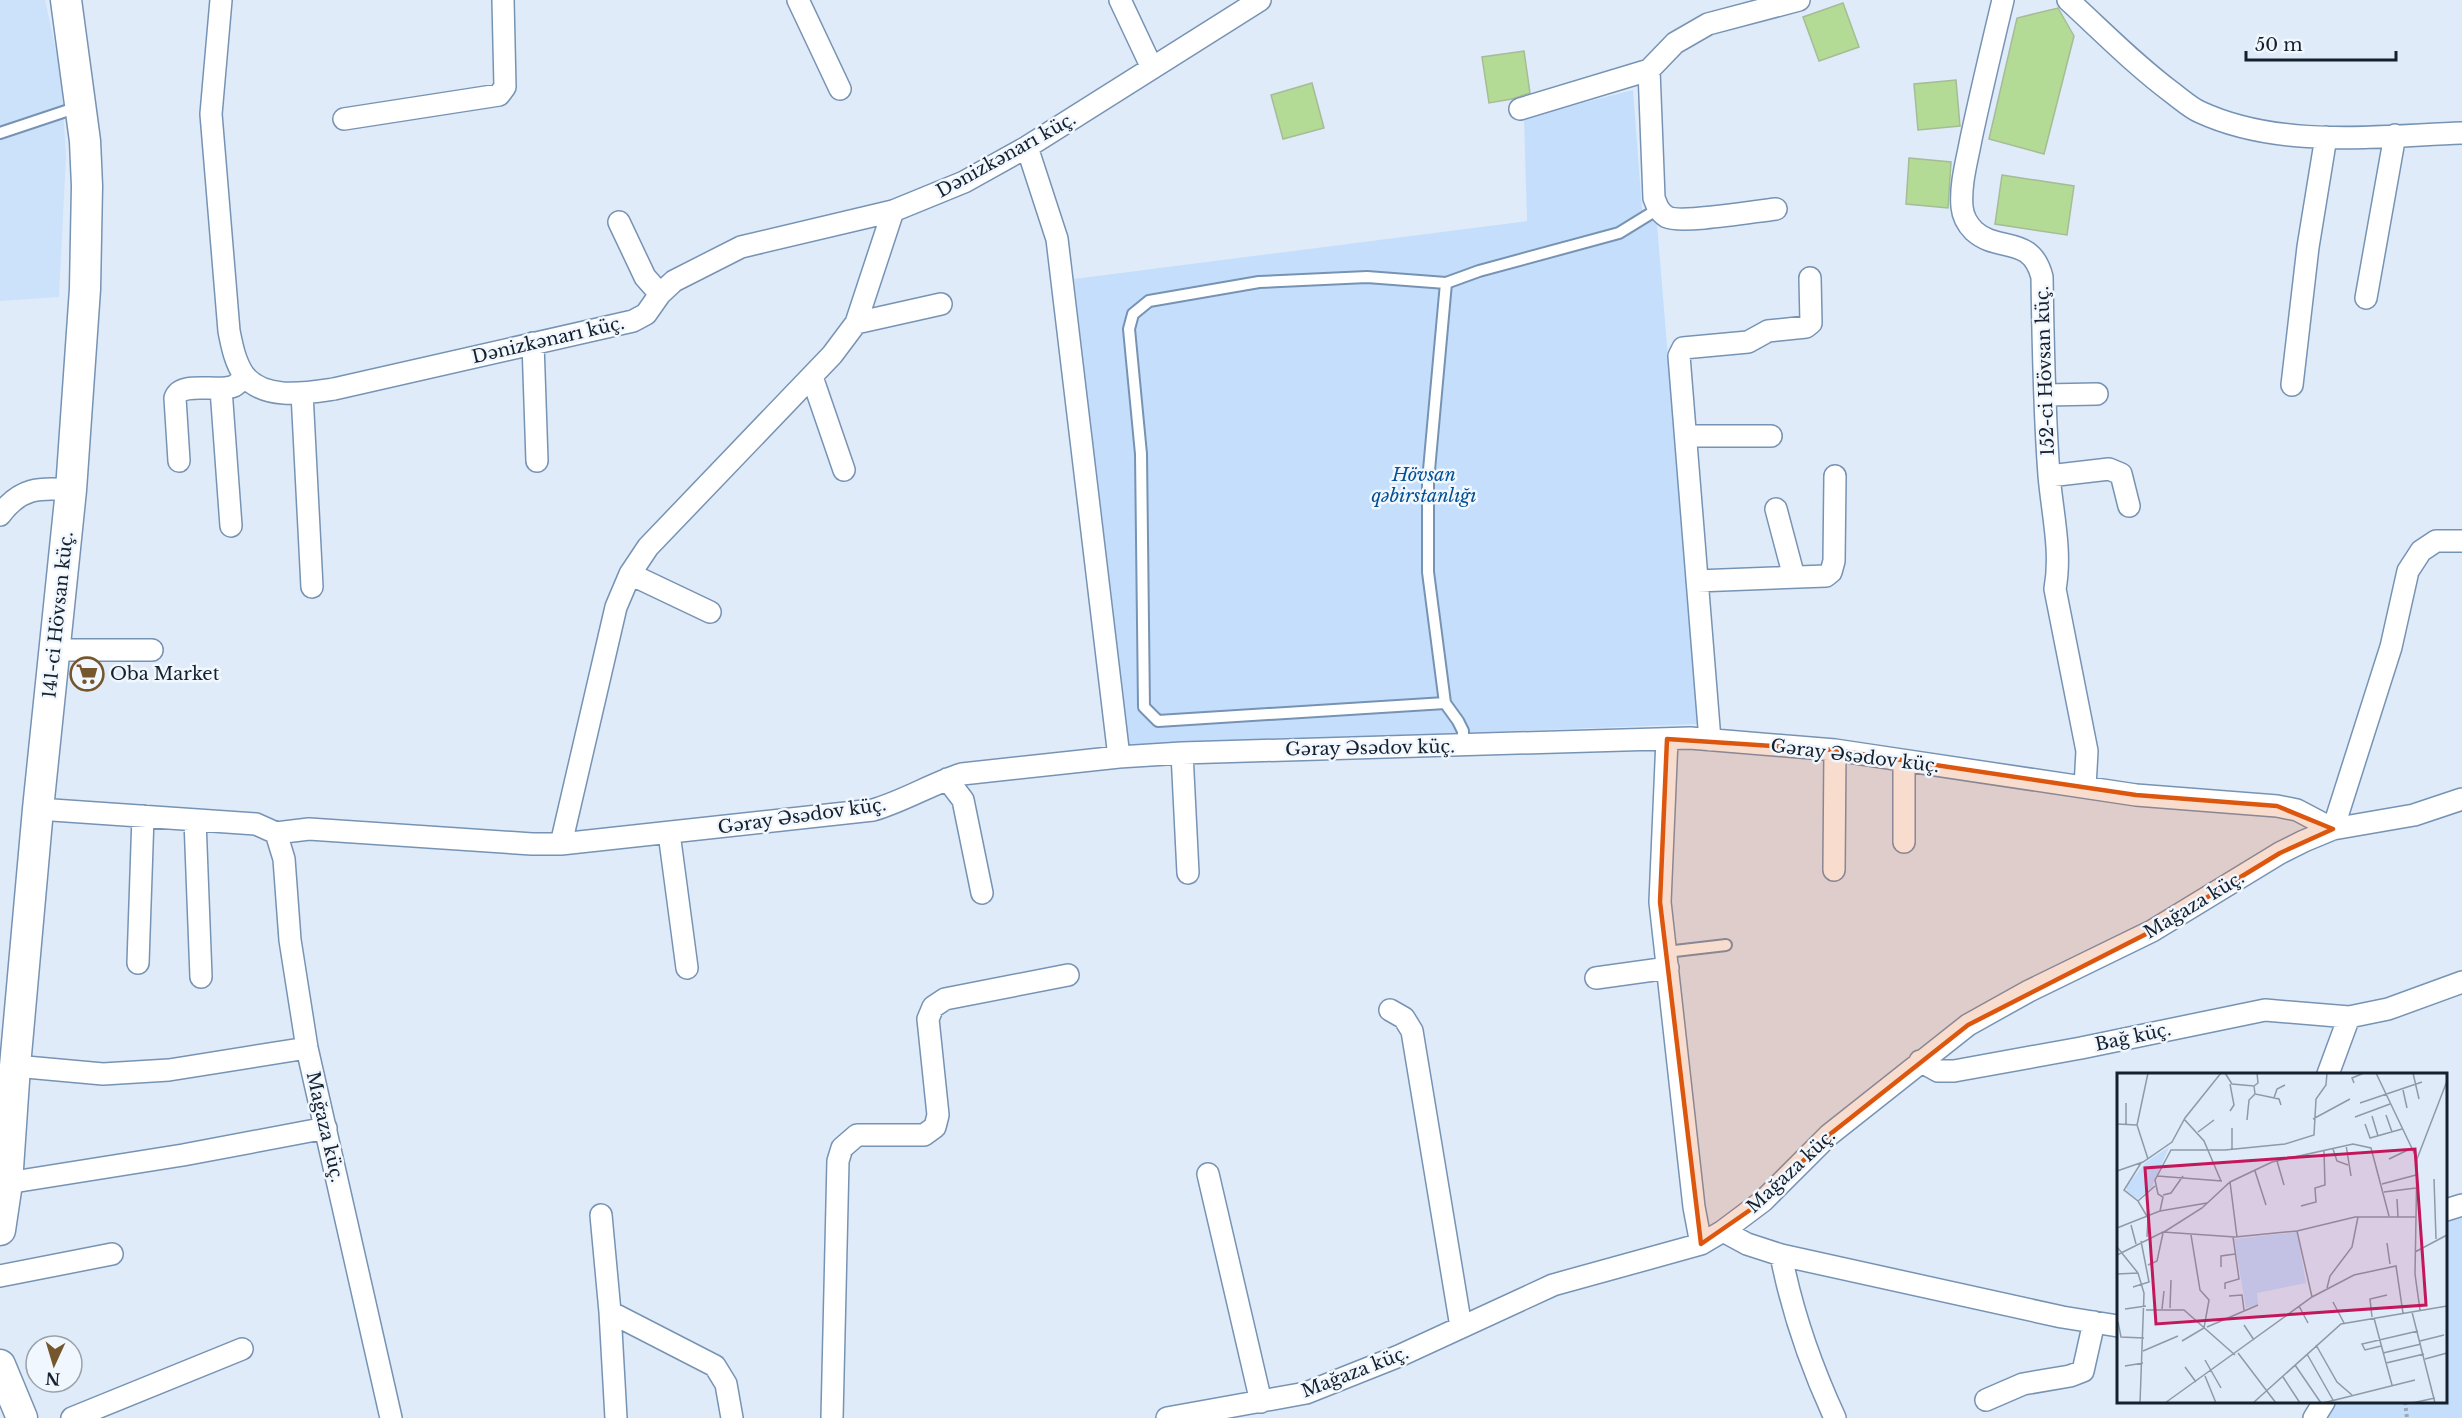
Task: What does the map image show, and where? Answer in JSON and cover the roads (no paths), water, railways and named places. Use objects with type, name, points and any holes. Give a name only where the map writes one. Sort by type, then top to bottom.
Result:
[{"type":"main road","name":"141-ci Hövsan küç.","points":[[0,1230],[7,1183],[15,1066],[53,650],[71,490],[85,289],[87,186],[81,106],[66,0]]},
{"type":"main road","points":[[0,1365],[14,1410]]},
{"type":"street","points":[[179,462],[175,398],[177,392],[183,388],[221,389],[234,386],[245,376],[236,359],[229,331],[211,114],[221,0]]},
{"type":"street","points":[[344,118],[499,95],[505,87],[502,0]]},
{"type":"street","points":[[798,0],[840,90]]},
{"type":"street","points":[[1120,0],[1152,68]]},
{"type":"street","name":"Dənizkənarı küç.","points":[[245,376],[277,392],[302,393],[334,389],[633,321],[646,314],[660,294],[674,281],[741,247],[893,211],[964,182],[1027,147],[1260,0]]},
{"type":"street","points":[[1520,109],[1650,70],[1675,42],[1708,24],[1799,0]]},
{"type":"street","name":"152-ci Hövsan küç.","points":[[2003,0],[1970,145],[1962,188],[1962,205],[1968,225],[1978,234],[2029,253],[2038,263],[2042,277],[2049,476],[2058,557],[2056,599],[2072,667],[2087,751],[2085,787]]},
{"type":"street","points":[[2068,0],[2149,75],[2198,111],[2232,124],[2273,132],[2326,137],[2462,133]]},
{"type":"street","points":[[1650,70],[1653,198],[1658,209],[1669,218],[1686,219],[1776,209]]},
{"type":"street","points":[[2366,298],[2395,135]]},
{"type":"street","points":[[2292,385],[2308,247],[2326,137]]},
{"type":"street","points":[[1027,147],[1057,239],[1119,757]]},
{"type":"street","points":[[561,844],[610,630],[630,574],[648,547],[832,356],[856,323],[893,211]]},
{"type":"street","points":[[619,222],[645,277],[660,294]]},
{"type":"street","points":[[1710,740],[1679,356],[1683,348],[1748,342],[1768,332],[1806,327],[1811,324],[1813,316],[1810,278]]},
{"type":"street","points":[[856,323],[941,304]]},
{"type":"street","points":[[533,343],[537,461]]},
{"type":"street","points":[[812,377],[844,470]]},
{"type":"street","points":[[221,389],[231,526]]},
{"type":"street","points":[[302,393],[312,587]]},
{"type":"street","points":[[2045,395],[2097,394]]},
{"type":"street","points":[[1686,436],[1771,436]]},
{"type":"street","points":[[2049,476],[2109,469],[2121,474],[2129,506]]},
{"type":"street","points":[[1697,581],[1826,576],[1831,572],[1834,561],[1835,476]]},
{"type":"street","points":[[0,515],[10,502],[22,494],[39,489],[71,490]]},
{"type":"street","points":[[1776,509],[1794,578]]},
{"type":"street","points":[[2462,542],[2436,541],[2421,550],[2408,571],[2391,646],[2333,829],[2414,814],[2462,799]]},
{"type":"street","points":[[630,574],[710,612]]},
{"type":"street","points":[[53,650],[152,650]]},
{"type":"street","points":[[1667,739],[1660,902],[1694,1207],[1701,1244]]},
{"type":"street","name":"Gəray Əsədov küç.","points":[[276,833],[309,829],[561,844],[873,810],[899,802],[962,774],[1119,757],[1182,753],[1667,739],[1710,740],[1835,750],[2136,795],[2277,806],[2297,810],[2333,829]]},
{"type":"street","points":[[1834,870],[1835,750]]},
{"type":"street","points":[[1182,753],[1188,873]]},
{"type":"street","points":[[1904,842],[1905,761]]},
{"type":"street","points":[[947,779],[963,800],[981,893]]},
{"type":"street","points":[[38,809],[256,824],[276,833]]},
{"type":"street","points":[[138,963],[143,816]]},
{"type":"street","points":[[195,819],[201,977]]},
{"type":"street","name":"Mağaza küç.","points":[[1167,1418],[1306,1393],[1399,1356],[1553,1285],[1701,1244],[1723,1231],[1763,1201],[1829,1135],[1920,1060],[1968,1024],[2029,991],[2152,931],[2280,853],[2333,829]]},
{"type":"street","name":"Mağaza küç.","points":[[276,833],[284,859],[290,940],[307,1048],[391,1418]]},
{"type":"street","points":[[669,833],[687,968]]},
{"type":"street","points":[[1596,978],[1667,960]]},
{"type":"street","points":[[832,1418],[838,1161],[842,1148],[857,1135],[924,1135],[935,1127],[938,1115],[928,1019],[933,1007],[945,999],[1068,975]]},
{"type":"street","name":"Bağ küç.","points":[[1920,1060],[1938,1071],[1954,1071],[2081,1048],[2265,1010],[2349,1017],[2388,1009],[2462,982]]},
{"type":"street","points":[[1390,1011],[1404,1018],[1412,1031],[1461,1327]]},
{"type":"street","points":[[2328,1073],[2349,1017]]},
{"type":"street","points":[[15,1066],[103,1074],[169,1070],[307,1048]]},
{"type":"street","points":[[7,1183],[183,1155],[326,1128]]},
{"type":"street","points":[[1208,1174],[1261,1402]]},
{"type":"street","points":[[2447,1209],[2462,1205]]},
{"type":"street","points":[[601,1215],[610,1312],[616,1418]]},
{"type":"street","points":[[1723,1231],[1747,1244],[1781,1255],[2117,1326]]},
{"type":"street","points":[[0,1276],[112,1254]]},
{"type":"street","points":[[1781,1255],[1790,1302],[1835,1418]]},
{"type":"street","points":[[610,1312],[715,1366],[726,1384],[732,1418]]},
{"type":"street","points":[[1986,1400],[2023,1384],[2084,1371],[2094,1322]]},
{"type":"street","points":[[72,1418],[242,1349]]},
{"type":"street","points":[[2314,1418],[2323,1403]]},
{"type":"lane","points":[[0,133],[81,106]]},
{"type":"lane","points":[[1445,703],[1158,721],[1150,716],[1144,707],[1141,454],[1129,329],[1133,314],[1149,300],[1259,282],[1367,278],[1446,283],[1479,271],[1619,233],[1658,209]]},
{"type":"lane","points":[[1446,283],[1428,482],[1428,561],[1445,703],[1463,731],[1463,746]]},
{"type":"lane","points":[[1667,960],[1726,945]]},
{"type":"place","name":"Oba Market","points":[[87,674]]},
{"type":"park label","name":"Hövsan qəbirstanlığı","points":[[1424,485]]}]
